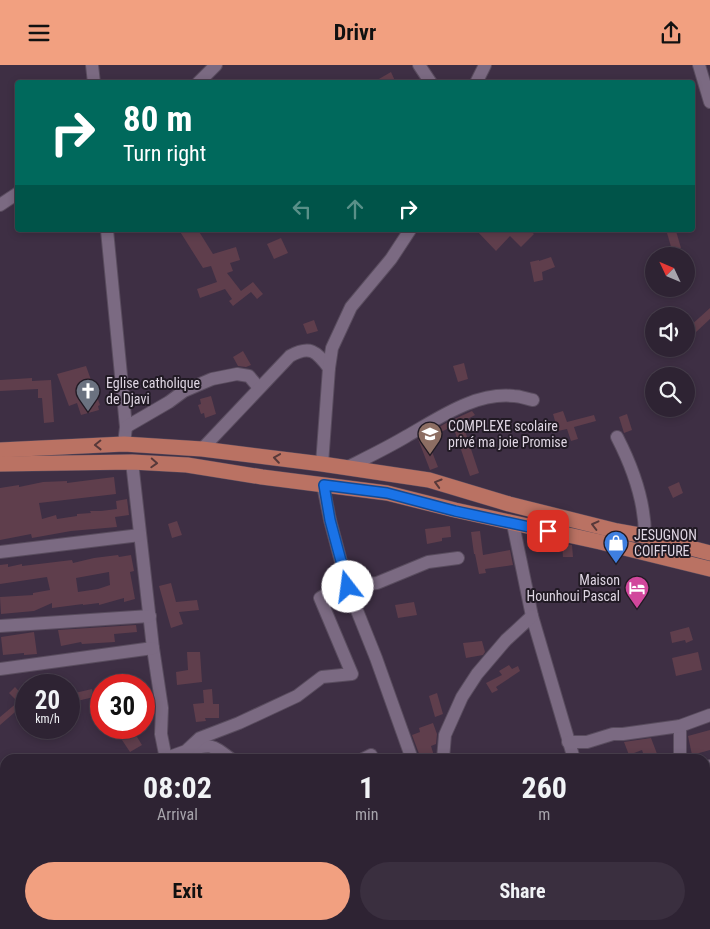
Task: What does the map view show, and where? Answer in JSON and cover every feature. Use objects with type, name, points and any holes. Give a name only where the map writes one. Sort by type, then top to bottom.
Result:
[{"type":"main road","points":[[0,450],[124,444],[202,449],[322,464],[429,481],[510,504],[710,553]]},
{"type":"main road","points":[[0,464],[132,462],[187,465],[387,493],[710,569]]},
{"type":"street","points":[[92,65],[94,80]]},
{"type":"street","points":[[201,80],[216,65]]},
{"type":"street","points":[[419,65],[430,80]]},
{"type":"street","points":[[478,80],[485,65]]},
{"type":"street","points":[[699,65],[710,102]]},
{"type":"street","points":[[0,205],[15,195]]},
{"type":"street","points":[[107,232],[126,427],[124,444]]},
{"type":"street","points":[[322,464],[328,368],[332,348],[351,307],[391,259],[409,232]]},
{"type":"street","points":[[202,449],[290,356],[301,350],[310,350],[320,356],[328,368]]},
{"type":"street","points":[[126,427],[169,403],[184,391],[212,379],[237,375],[249,376],[258,388]]},
{"type":"street","points":[[346,469],[428,423],[471,403],[504,396],[515,396],[533,400]]},
{"type":"street","points":[[617,437],[627,457],[642,503],[645,519],[645,536]]},
{"type":"street","points":[[132,462],[153,648],[162,709],[161,734],[164,754]]},
{"type":"street","points":[[324,485],[330,520],[348,587],[410,754]]},
{"type":"street","points":[[514,524],[532,616],[572,754]]},
{"type":"street","points":[[0,552],[140,535]]},
{"type":"street","points":[[186,751],[200,738],[239,723],[297,696],[322,677],[352,674],[320,598],[336,588],[377,583],[428,562],[458,558]]},
{"type":"street","points":[[0,626],[150,616]]},
{"type":"street","points":[[443,754],[445,735],[462,697],[477,674],[506,640],[532,616]]},
{"type":"street","points":[[0,669],[153,648]]},
{"type":"street","points":[[568,742],[587,741],[613,734],[680,725],[710,715]]},
{"type":"street","points":[[680,725],[680,754]]},
{"type":"street","points":[[177,754],[208,745],[219,748],[225,754]]},
{"type":"building","points":[[391,72],[395,80],[377,80]]},
{"type":"building","points":[[180,232],[199,232],[213,254],[236,247],[240,260],[230,263],[233,271],[227,273],[241,291],[253,282],[263,294],[257,299],[251,292],[233,306],[229,301],[232,299],[225,289],[200,298],[197,289],[217,282],[211,266],[203,268]]},
{"type":"building","points":[[478,232],[532,232],[534,234],[521,247],[510,236],[496,251]]},
{"type":"building","points":[[676,232],[681,247],[671,247],[667,233]]},
{"type":"building","points":[[281,238],[288,253],[274,259],[267,244]]},
{"type":"building","points":[[551,257],[555,267],[542,272],[543,280],[534,282],[530,262]]},
{"type":"building","points":[[710,308],[710,319],[695,333],[695,322]]},
{"type":"building","points":[[314,320],[318,331],[307,334],[303,324]]},
{"type":"building","points":[[243,351],[251,365],[246,367],[238,366],[233,357]]},
{"type":"building","points":[[464,363],[468,379],[458,382],[453,366]]},
{"type":"building","points":[[86,366],[100,405],[98,406],[99,410],[81,415],[77,403],[69,406],[57,374]]},
{"type":"building","points":[[32,378],[32,381],[51,380],[54,422],[44,423],[42,398],[38,398],[38,389],[0,391],[0,380]]},
{"type":"building","points":[[211,396],[216,414],[205,418],[204,413],[201,414],[198,405],[201,404],[200,399]]},
{"type":"building","points":[[472,411],[475,415],[462,422],[479,473],[470,476],[453,426],[427,439],[438,467],[430,470],[418,439]]},
{"type":"building","points":[[563,411],[567,422],[594,415],[596,421],[574,427],[578,439],[571,441],[567,429],[558,431],[553,414]]},
{"type":"building","points":[[627,414],[632,430],[624,433],[619,417]]},
{"type":"building","points":[[114,477],[116,494],[39,503],[42,519],[56,515],[57,519],[91,513],[90,511],[117,509],[116,501],[127,499],[129,515],[115,517],[117,527],[71,531],[32,538],[31,534],[0,540],[0,488],[19,485],[19,487],[43,482],[67,481],[67,483]]},
{"type":"building","points":[[679,482],[683,493],[673,498],[668,487]]},
{"type":"building","points":[[177,521],[182,535],[172,538],[168,524]]},
{"type":"building","points":[[450,526],[451,537],[442,538],[442,541],[427,544],[425,529]]},
{"type":"building","points":[[480,531],[483,555],[510,550],[513,565],[485,569],[486,573],[479,574],[471,532]]},
{"type":"building","points":[[562,544],[572,545],[573,557],[563,557]]},
{"type":"building","points":[[131,555],[134,571],[130,572],[135,599],[124,602],[124,598],[99,605],[99,603],[83,604],[52,608],[52,603],[34,611],[1,614],[0,597],[33,595],[33,593],[50,590],[47,577],[0,584],[0,565],[8,564],[8,567],[72,560],[73,563],[94,558]],"holes":[[[109,572],[110,585],[78,592],[76,578]]]},
{"type":"building","points":[[171,583],[176,602],[197,600],[199,610],[179,612],[183,624],[171,628],[159,586]]},
{"type":"building","points":[[414,602],[417,615],[398,618],[395,605]]},
{"type":"building","points":[[136,625],[137,632],[114,634],[115,642],[82,644],[81,642],[61,646],[58,630]]},
{"type":"building","points":[[689,627],[693,640],[686,643],[685,640],[672,643],[670,632]]},
{"type":"building","points":[[34,632],[37,654],[3,655],[1,637]]},
{"type":"building","points":[[482,641],[485,652],[483,655],[466,658],[463,643]]},
{"type":"building","points":[[187,652],[200,652],[202,682],[177,685],[176,672],[188,670]]},
{"type":"building","points":[[698,652],[702,670],[676,676],[672,658]]},
{"type":"building","points":[[509,665],[512,669],[518,666],[520,671],[496,687],[498,690],[492,693],[486,683],[502,675],[499,671]]},
{"type":"building","points":[[15,687],[15,699],[9,693]]},
{"type":"building","points":[[90,689],[90,698],[80,700],[80,692]]},
{"type":"building","points":[[212,689],[213,704],[219,704],[219,718],[205,718],[206,721],[196,722],[193,704],[204,703],[203,690]]},
{"type":"building","points":[[437,693],[443,714],[435,717],[429,696]]},
{"type":"building","points":[[15,704],[15,712],[0,725],[0,717]]},
{"type":"building","points":[[433,723],[437,734],[436,744],[431,746],[433,754],[419,754],[412,735],[420,732],[419,728]]},
{"type":"building","points":[[710,730],[710,750],[692,754],[688,736]]},
{"type":"building","points":[[651,738],[657,754],[643,754],[642,750],[629,754],[624,742]]},
{"type":"building","points":[[138,739],[142,745],[130,752],[122,740]]},
{"type":"place","name":"Eglise catholique de Djavi","points":[[88,412]]},
{"type":"place","name":"COMPLEXE scolaire privé ma joie Promise","points":[[430,455]]},
{"type":"place","name":"JESUGNON COIFFURE","points":[[616,564]]},
{"type":"place","name":"Maison Hounhoui Pascal","points":[[637,609]]},
{"type":"route","points":[[348,587],[330,520],[324,485],[387,493],[455,511],[548,531]]}]
